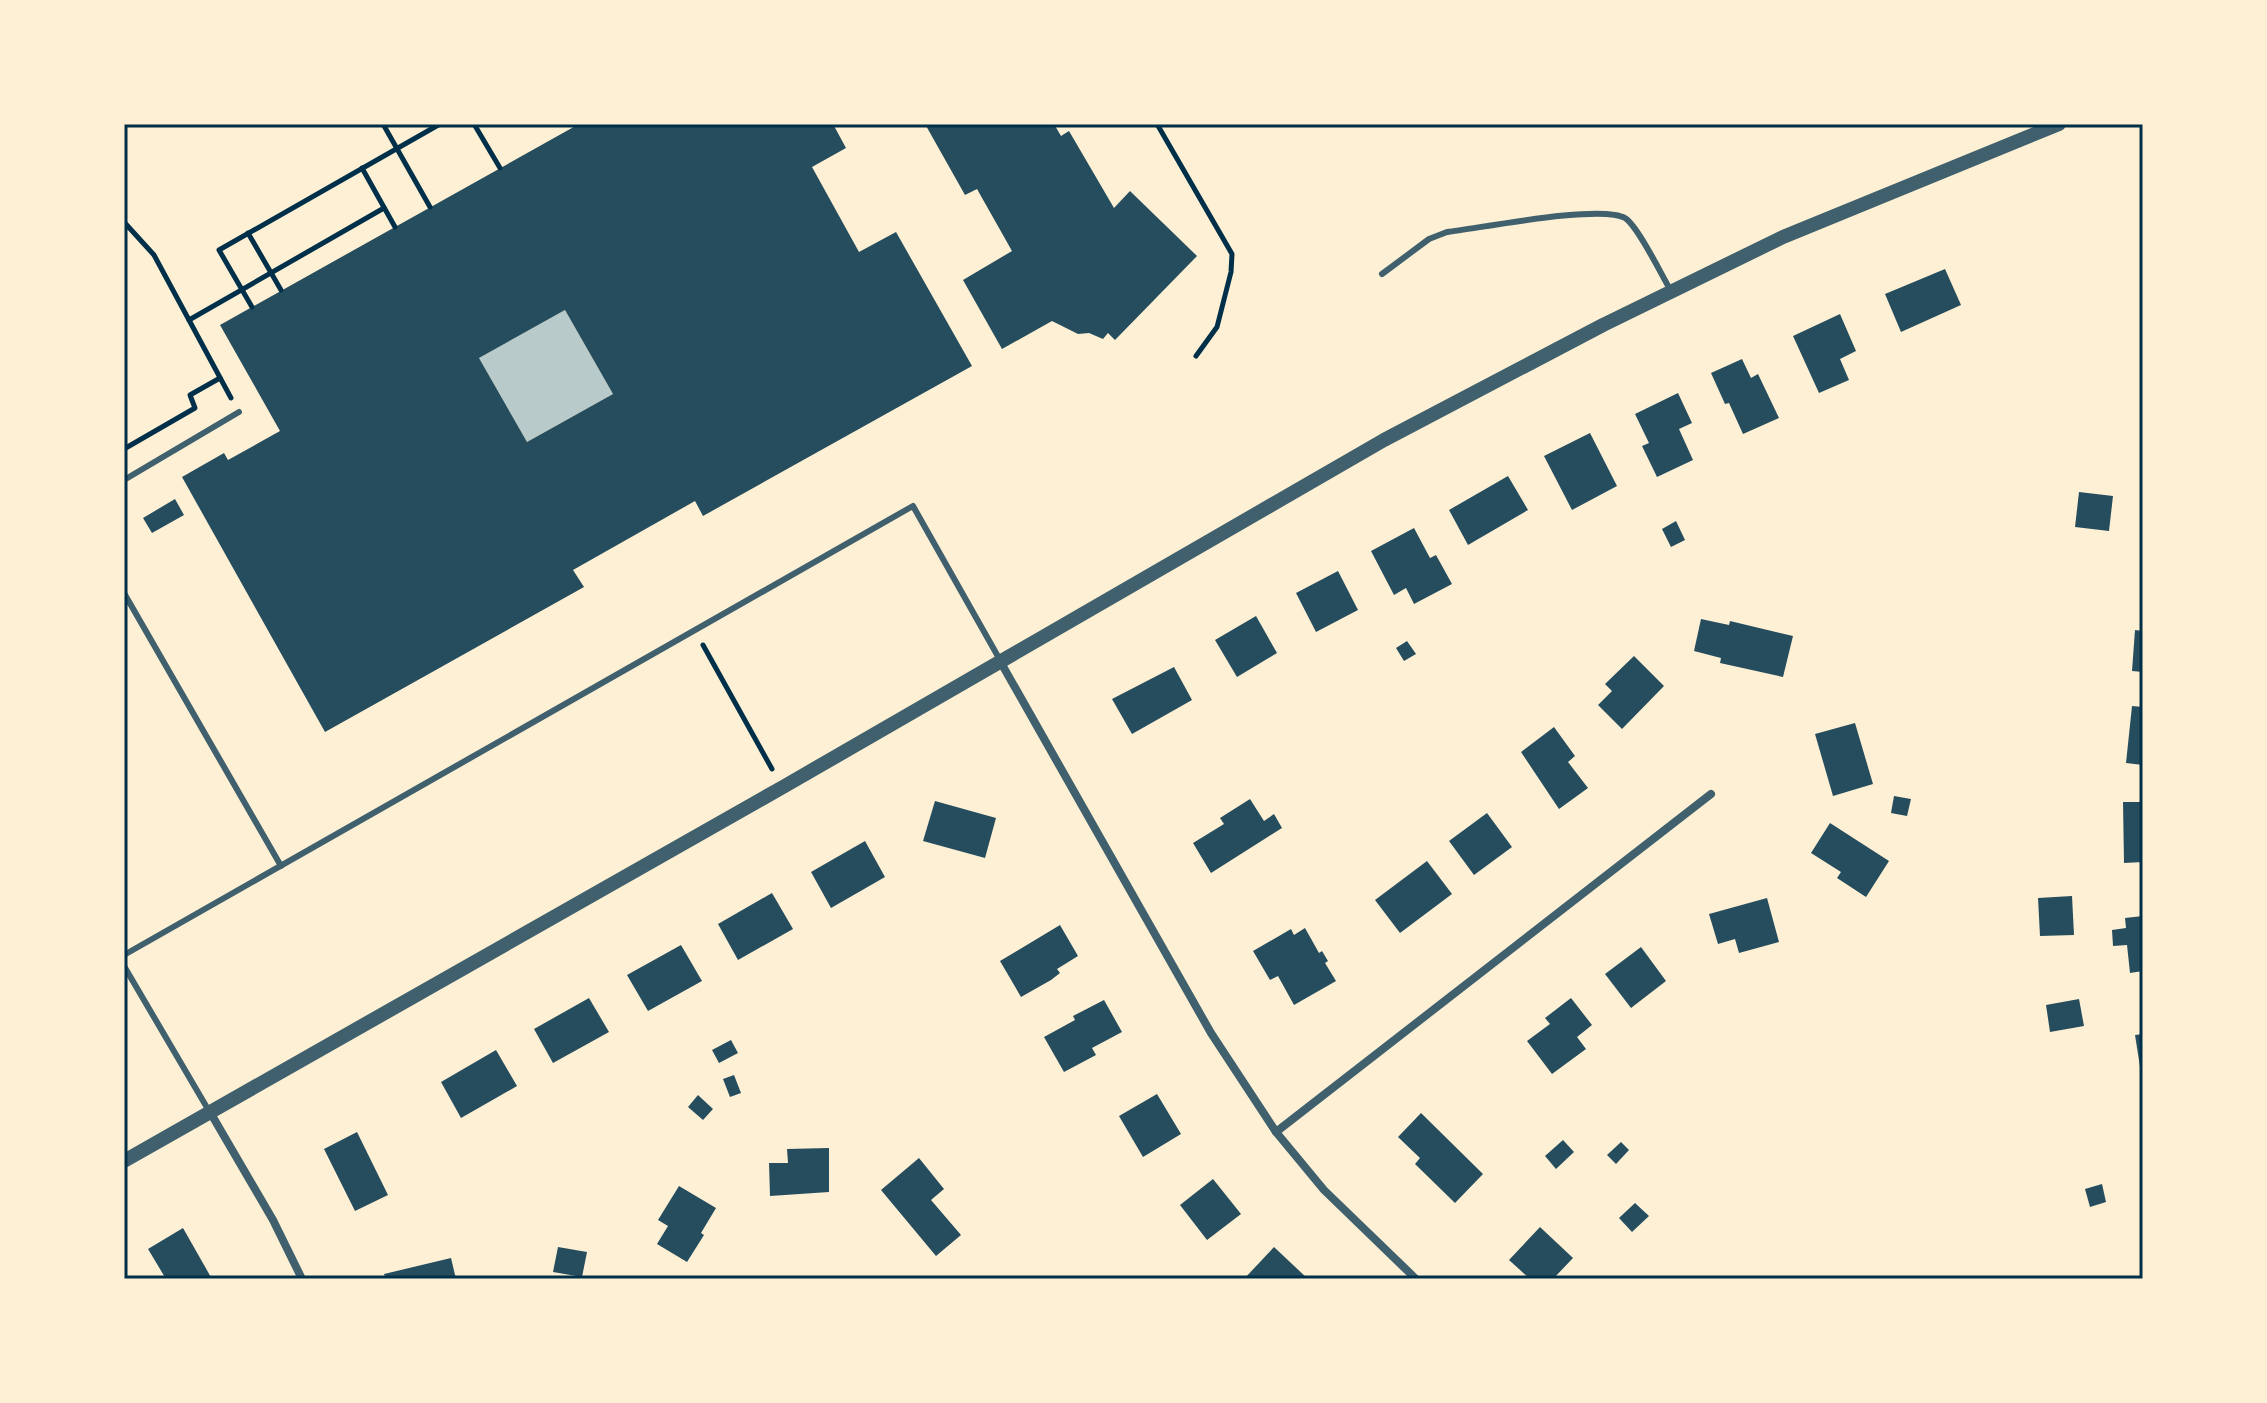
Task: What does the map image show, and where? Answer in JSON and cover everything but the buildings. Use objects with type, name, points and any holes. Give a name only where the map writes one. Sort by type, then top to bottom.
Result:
[{"type":"street","points":[[124,1161],[783,787],[1384,440],[1671,291],[1783,237],[2059,124]]},
{"type":"street","points":[[1000,660],[1211,1033],[1276,1132],[1324,1190],[1416,1279]]},
{"type":"street","points":[[1276,1132],[1711,794]]},
{"type":"street","points":[[210,1112],[273,1220],[302,1279]]},
{"type":"lane","points":[[1382,274],[1429,239],[1447,232],[1590,213],[1614,214],[1628,219],[1671,291]]},
{"type":"lane","points":[[124,480],[239,412]]},
{"type":"lane","points":[[124,955],[913,506],[1000,660]]},
{"type":"lane","points":[[124,593],[281,866]]},
{"type":"lane","points":[[124,966],[210,1112]]},
{"type":"path","points":[[383,124],[430,207]]},
{"type":"path","points":[[252,307],[219,250],[440,124]]},
{"type":"path","points":[[474,124],[500,168]]},
{"type":"path","points":[[1157,124],[1232,254],[1231,272],[1217,327],[1196,356]]},
{"type":"path","points":[[362,168],[395,227]]},
{"type":"path","points":[[189,320],[384,208]]},
{"type":"path","points":[[124,222],[154,255],[239,412]]},
{"type":"path","points":[[248,233],[281,290]]},
{"type":"path","points":[[124,449],[195,408],[190,395],[220,378]]},
{"type":"path","points":[[694,629],[783,787]]},
{"type":"shaded area","points":[[565,310],[613,394],[527,442],[479,358]]}]
